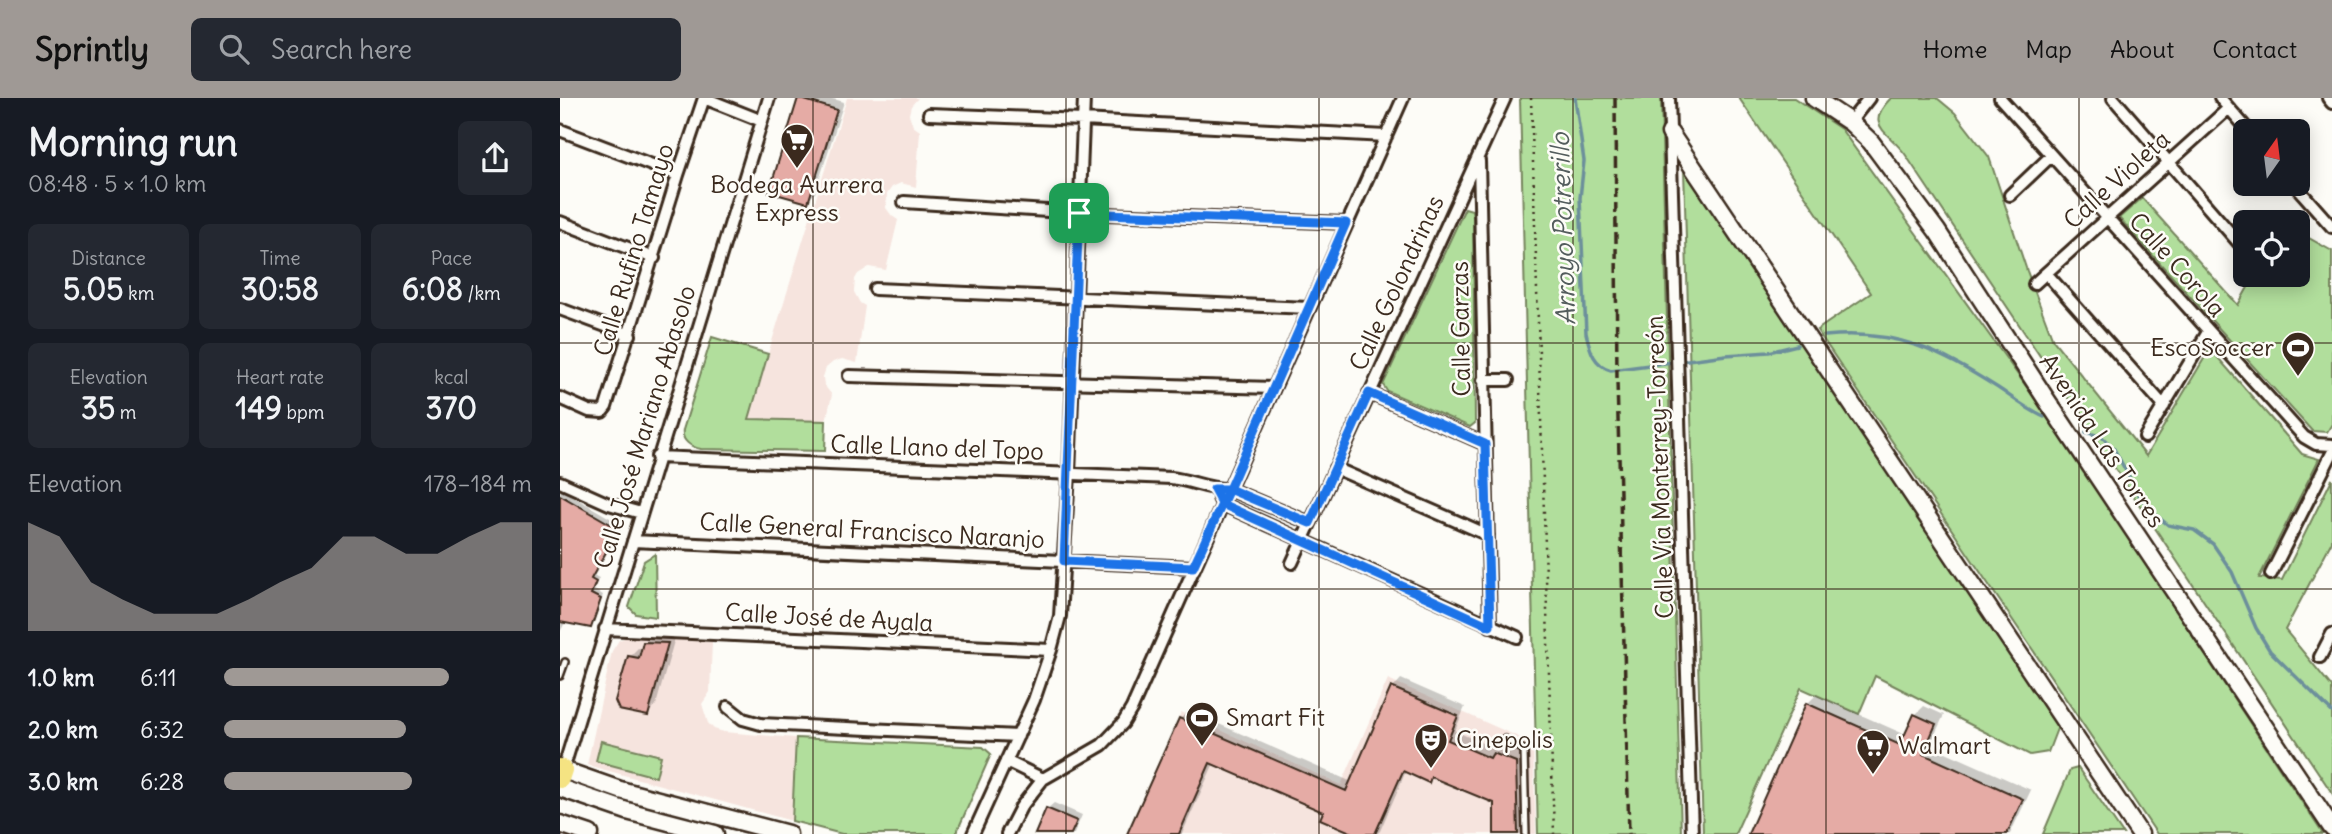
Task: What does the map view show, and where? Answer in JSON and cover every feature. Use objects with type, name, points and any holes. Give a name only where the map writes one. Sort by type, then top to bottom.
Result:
[{"type":"street","points":[[704,98],[762,121]]},
{"type":"street","name":"Calle Rufino Tamayo","points":[[560,398],[589,411],[602,412],[610,399],[704,98]]},
{"type":"street","name":"Calle José Mariano Abasolo","points":[[561,772],[769,98]]},
{"type":"street","points":[[973,834],[1034,700],[1060,616],[1069,475],[1084,98]]},
{"type":"street","points":[[1007,834],[1021,807],[1043,779],[1102,745],[1123,723],[1132,708],[1403,98]]},
{"type":"street","name":"Calle Golondrinas","points":[[1292,563],[1505,98]]},
{"type":"street","name":"Calle Vía Monterrey-Torreón","points":[[1670,98],[1692,834]]},
{"type":"street","name":"Avenida Las Torres","points":[[1814,98],[1850,122],[1885,158],[1937,231],[2332,828]]},
{"type":"street","points":[[1850,122],[1869,98]]},
{"type":"street","name":"Calle Corola","points":[[2000,98],[2307,440],[2332,445]]},
{"type":"street","points":[[2113,98],[2233,236]]},
{"type":"street","points":[[2220,98],[2239,119]]},
{"type":"street","points":[[2328,98],[2332,103]]},
{"type":"street","name":"Calle Violeta","points":[[2034,284],[2229,108]]},
{"type":"street","points":[[929,114],[1386,136]]},
{"type":"street","points":[[560,130],[678,175]]},
{"type":"street","points":[[1670,133],[2140,834]]},
{"type":"street","points":[[2010,195],[2051,156]]},
{"type":"street","name":"Calle Garzas","points":[[1479,158],[1490,626]]},
{"type":"street","points":[[2305,196],[2332,227]]},
{"type":"street","points":[[904,202],[1079,213],[1346,223]]},
{"type":"street","points":[[560,222],[654,258]]},
{"type":"street","points":[[2046,273],[2164,406]]},
{"type":"street","points":[[875,289],[1309,307]]},
{"type":"street","points":[[560,309],[630,335]]},
{"type":"street","points":[[2145,437],[2208,332]]},
{"type":"street","points":[[849,376],[1274,388]]},
{"type":"street","points":[[1483,380],[1508,380]]},
{"type":"street","points":[[1369,393],[1485,444]]},
{"type":"street","points":[[2272,573],[2332,453]]},
{"type":"street","name":"Calle Llano del Topo","points":[[657,457],[1171,478],[1190,480],[1214,489],[1229,489]]},
{"type":"street","points":[[1335,468],[1488,535]]},
{"type":"street","points":[[560,482],[641,513]]},
{"type":"street","points":[[1214,489],[1222,504],[1517,637]]},
{"type":"street","points":[[1229,489],[1310,523]]},
{"type":"street","name":"Calle General Francisco Naranjo","points":[[633,541],[1193,567]]},
{"type":"street","name":"Calle José de Ayala","points":[[605,629],[1051,650]]},
{"type":"street","points":[[2320,657],[2332,634]]},
{"type":"street","points":[[728,707],[743,719],[761,724],[1018,736]]},
{"type":"street","points":[[1006,761],[1043,779]]},
{"type":"street","points":[[561,772],[788,834]]},
{"type":"street","points":[[560,789],[627,811],[715,834]]},
{"type":"street","points":[[560,824],[590,834]]},
{"type":"lane","points":[[560,676],[565,662]]},
{"type":"lane","points":[[1505,740],[1524,750],[1526,834]]},
{"type":"path","points":[[1531,98],[1554,834]]},
{"type":"shaded area","points":[[847,98],[918,98],[911,106],[909,114],[913,126],[920,131],[916,187],[901,183],[892,187],[887,194],[886,208],[898,220],[886,270],[869,267],[855,279],[854,292],[865,306],[857,363],[842,359],[826,368],[824,385],[832,395],[826,421],[748,419]]},
{"type":"shaded area","points":[[627,637],[712,642],[710,692],[702,704],[708,723],[714,729],[724,732],[796,738],[792,821],[587,765],[612,651],[619,640]]},
{"type":"shaded area","points":[[1388,679],[1532,743],[1536,834],[1126,834],[1181,712],[1341,785]]},
{"type":"green space","points":[[1520,98],[1661,98],[1681,834],[1538,834]]},
{"type":"green space","points":[[1739,98],[1794,98],[1841,129],[2049,418],[2323,834],[2157,834],[1817,330],[1871,293]]},
{"type":"green space","points":[[1891,98],[1937,98],[1955,113],[1989,157],[2053,340],[2146,456],[2208,352],[2213,352],[2302,454],[2319,459],[2259,578],[2282,580],[2332,479],[2332,541],[2285,630],[2332,687],[2332,793],[1905,154],[1881,128],[1879,115]]},
{"type":"green space","points":[[1684,169],[2058,726],[2048,752],[2030,755],[1875,676],[1859,714],[1801,688],[1735,834],[1703,834]]},
{"type":"green space","name":"EscoSoccer","points":[[2142,198],[2238,305],[2248,287],[2310,287],[2310,239],[2332,251],[2332,424],[2327,432],[2312,431],[2119,218]]},
{"type":"green space","points":[[1465,208],[1472,210],[1473,217],[1475,423],[1470,427],[1387,391],[1383,385]]},
{"type":"green space","points":[[712,337],[768,354],[749,419],[826,421],[825,451],[701,449],[688,443],[683,430]]},
{"type":"green space","points":[[655,554],[656,617],[636,614],[629,607],[644,561]]},
{"type":"green space","points":[[796,738],[983,747],[991,754],[956,834],[842,834],[792,821]]},
{"type":"green space","points":[[601,741],[661,756],[656,777],[596,761]]},
{"type":"green space","points":[[2078,768],[2123,834],[2043,834],[2070,770]]},
{"type":"building","points":[[798,98],[837,110],[808,203],[769,192]]},
{"type":"building","points":[[560,495],[619,529],[591,579],[596,582],[591,594],[601,599],[591,628],[560,622]]},
{"type":"building","points":[[643,642],[668,643],[648,716],[619,710],[615,701],[628,656],[639,658]]},
{"type":"building","points":[[1391,687],[1458,716],[1448,740],[1490,758],[1493,753],[1516,762],[1518,834],[1494,834],[1494,803],[1431,777],[1429,783],[1403,771],[1375,834],[1355,834],[1320,819],[1323,812],[1210,763],[1179,834],[1127,834],[1179,718],[1346,791]]},
{"type":"building","name":"Walmart","points":[[1806,703],[1900,745],[1914,714],[1936,724],[1923,754],[2023,799],[2007,834],[1748,834]]},
{"type":"building","points":[[1046,808],[1077,821],[1071,834],[1035,834]]},
{"type":"waterway","name":"Arroyo Potrerillo","points":[[1575,98],[1584,161],[1580,198],[1586,333],[1596,360],[1611,370],[1769,352],[1797,345]]},
{"type":"waterway","name":"Arroyo Potrerillo","points":[[1825,336],[1875,336],[1937,353],[2044,417]]},
{"type":"waterway","name":"Arroyo Potrerillo","points":[[2086,432],[2102,437],[2114,449],[2140,497],[2157,516],[2168,525],[2194,530],[2213,544],[2232,572],[2256,628],[2270,651],[2332,712]]},
{"type":"railway","points":[[1615,98],[1617,380],[1629,834]]},
{"type":"place","name":"Bodega Aurrera Express","points":[[797,170]]},
{"type":"place","name":"EscoSoccer","points":[[2298,378]]},
{"type":"place","name":"Smart Fit","points":[[1202,748]]},
{"type":"place","name":"Cinepolis","points":[[1431,770]]},
{"type":"place","name":"Walmart","points":[[1873,776]]},
{"type":"route","points":[[1079,213],[1064,561],[1193,567],[1222,504],[1229,489],[1310,523],[1369,393],[1485,444],[1490,626],[1222,504],[1214,489],[1229,489],[1346,223],[1079,213]]}]
